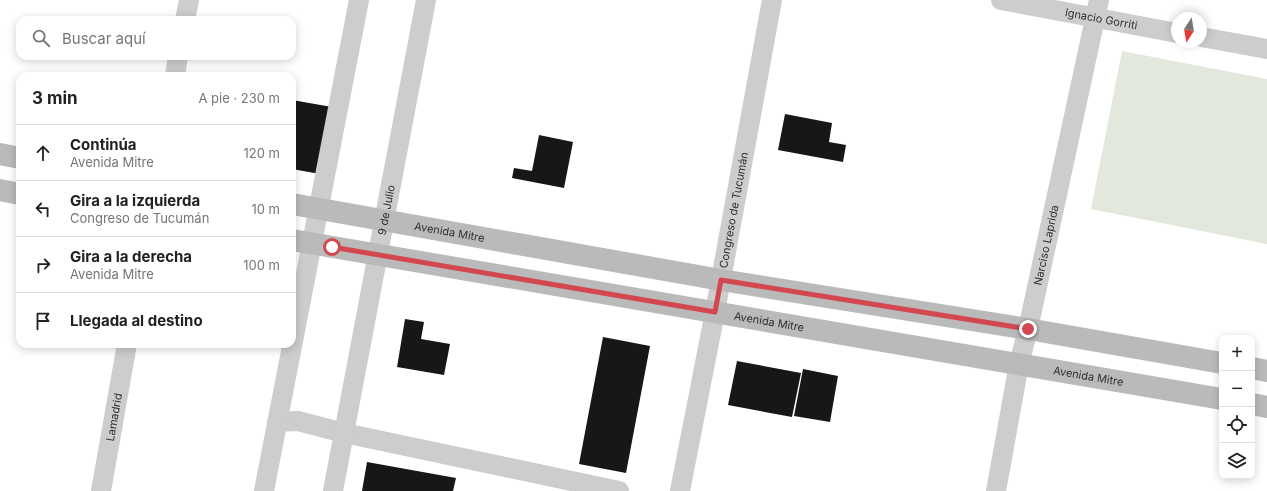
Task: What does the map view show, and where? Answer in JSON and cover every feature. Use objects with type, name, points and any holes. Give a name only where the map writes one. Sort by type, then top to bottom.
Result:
[{"type":"main road","points":[[0,154],[16,157]]},
{"type":"main road","points":[[0,190],[16,193]]},
{"type":"main road","name":"Avenida Mitre","points":[[296,205],[721,280],[1028,329],[1219,362]]},
{"type":"main road","name":"Avenida Mitre","points":[[302,242],[1219,398]]},
{"type":"main road","points":[[1255,369],[1267,371]]},
{"type":"main road","points":[[1255,405],[1267,407]]},
{"type":"street","points":[[186,16],[189,0]]},
{"type":"street","points":[[296,285],[302,242],[319,209],[359,0]]},
{"type":"street","name":"9 de Julio","points":[[333,491],[426,0]]},
{"type":"street","name":"Congreso de Tucumán","points":[[680,491],[721,280],[772,0]]},
{"type":"street","name":"Ignacio Gorriti","points":[[1001,0],[1097,9],[1171,31]]},
{"type":"street","name":"Narciso Laprida","points":[[996,491],[1019,364],[1028,329],[1097,9]]},
{"type":"street","points":[[1207,38],[1267,49]]},
{"type":"street","points":[[176,72],[177,60]]},
{"type":"street","name":"Lamadrid","points":[[101,491],[126,348]]},
{"type":"street","points":[[264,491],[277,422],[287,348]]},
{"type":"street","points":[[277,422],[298,421],[344,433],[619,491]]},
{"type":"shaded area","points":[[1122,51],[1267,79],[1267,244],[1091,209]]},
{"type":"building","points":[[296,101],[332,107],[320,174],[296,170]]},
{"type":"building","points":[[785,114],[832,123],[829,142],[846,145],[843,162],[778,150]]},
{"type":"building","points":[[539,135],[573,142],[564,188],[512,178],[514,168],[532,171]]},
{"type":"building","points":[[405,319],[424,322],[421,339],[450,344],[444,375],[397,367]]},
{"type":"building","points":[[603,337],[650,346],[626,473],[579,464]]},
{"type":"building","points":[[737,361],[801,373],[792,417],[728,405]]},
{"type":"building","points":[[803,369],[838,376],[830,422],[794,416]]},
{"type":"building","points":[[367,462],[456,478],[453,491],[362,491]]},
{"type":"route","points":[[332,247],[715,312],[721,280],[1028,329]]}]
